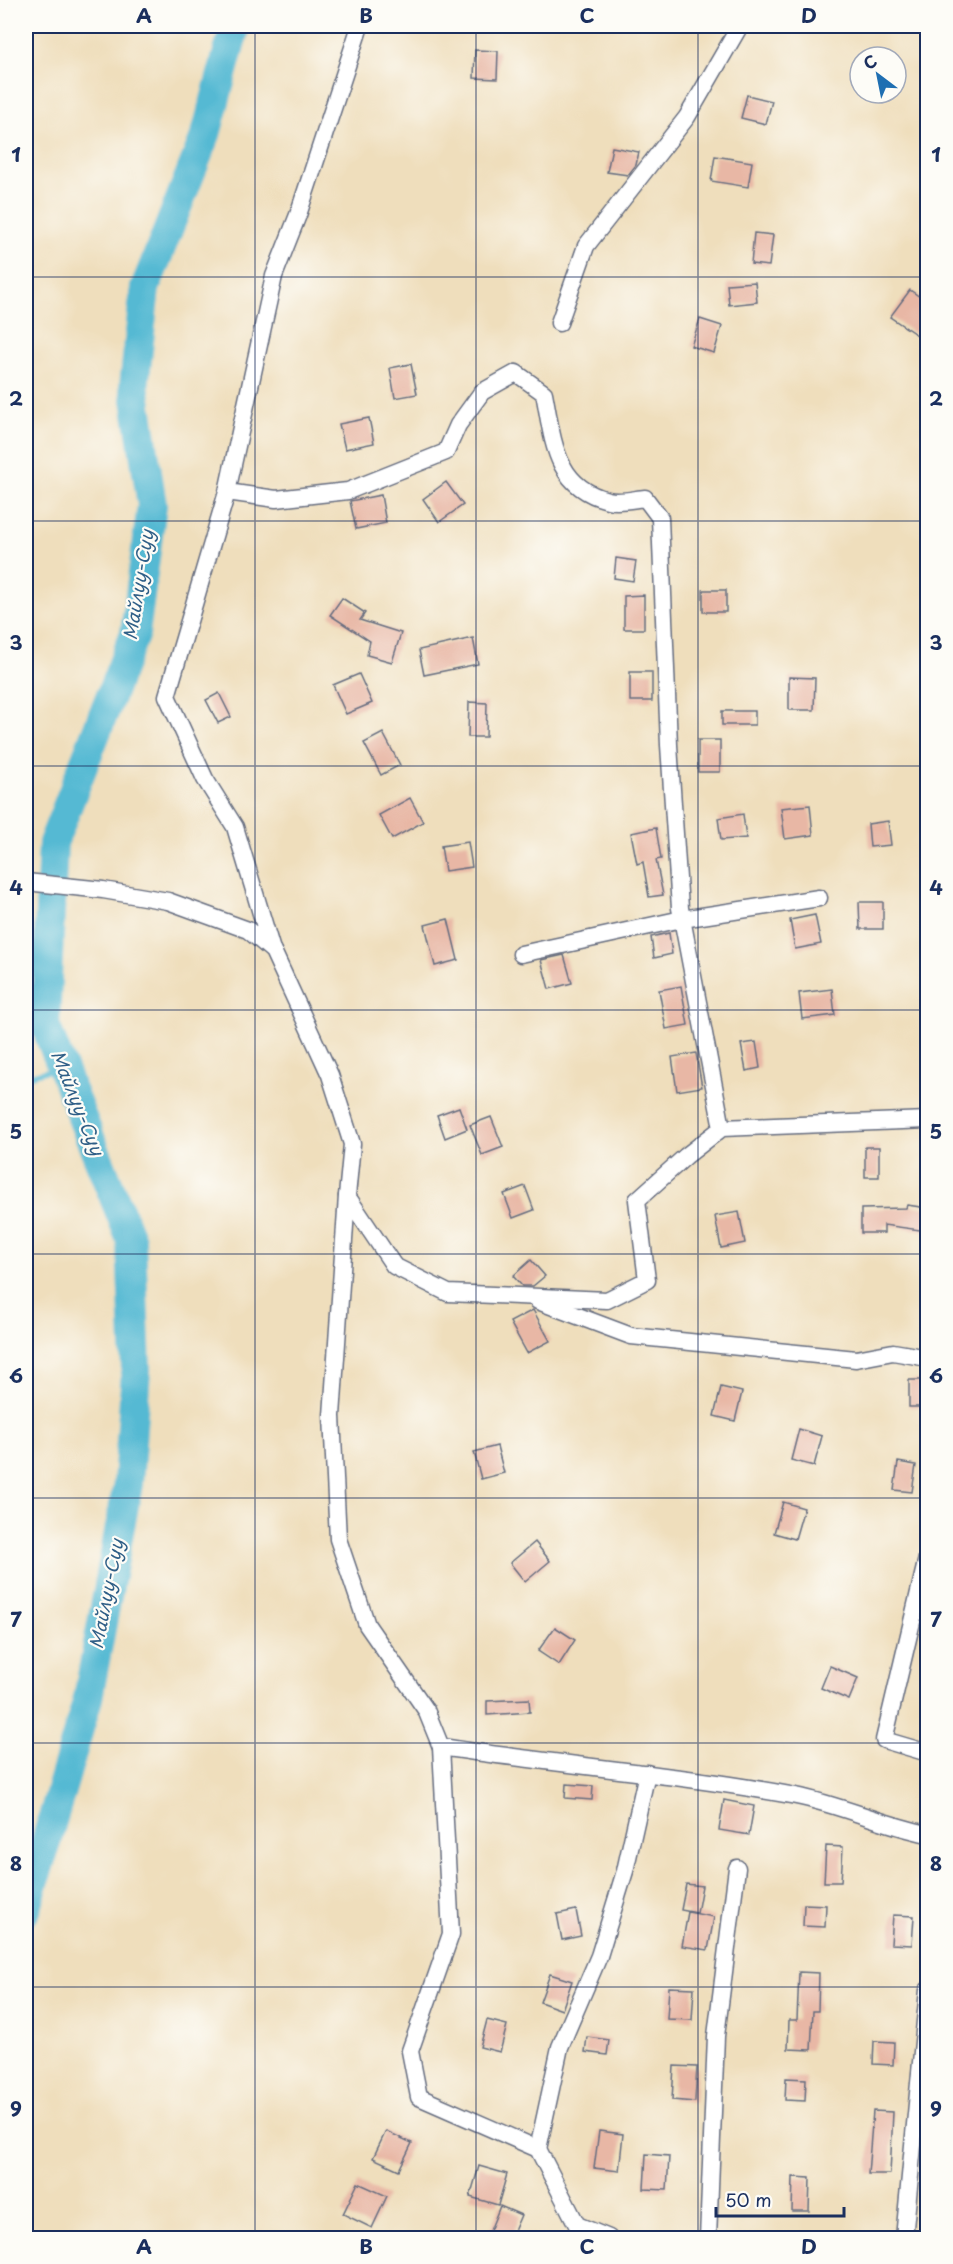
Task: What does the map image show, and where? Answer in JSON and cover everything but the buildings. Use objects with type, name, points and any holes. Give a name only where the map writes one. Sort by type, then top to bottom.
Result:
[{"type":"street","points":[[360,26],[298,215],[274,276],[227,492],[167,696],[205,779],[235,827],[273,951],[330,1075],[352,1144],[332,1416],[338,1539],[367,1625],[426,1710],[441,1747],[451,1934],[410,2051],[419,2097],[538,2150]]},
{"type":"street","points":[[559,323],[586,246],[687,117],[738,30],[738,26]]},
{"type":"street","points":[[227,492],[276,498],[348,491],[446,452],[458,425],[482,392],[516,373],[544,393],[557,458],[578,488],[610,501],[645,498],[660,518],[669,745],[682,919],[722,1128]]},
{"type":"street","points":[[26,882],[103,890],[168,901],[248,930],[273,951]]},
{"type":"street","points":[[521,954],[682,919],[819,898]]},
{"type":"street","points":[[347,1196],[394,1266],[448,1293],[607,1300],[647,1280],[637,1200],[686,1156],[722,1128],[927,1120]]},
{"type":"street","points":[[523,1296],[631,1336],[856,1359],[892,1352],[927,1358]]},
{"type":"street","points":[[927,1554],[884,1740],[927,1753]]},
{"type":"street","points":[[441,1747],[520,1759],[647,1773],[799,1797],[927,1834]]},
{"type":"street","points":[[609,2238],[576,2232],[538,2150],[560,2047],[599,1956],[625,1871],[647,1773]]},
{"type":"street","points":[[708,2238],[716,2036],[737,1868]]},
{"type":"street","points":[[904,2238],[927,1990]]},
{"type":"waterway","name":"Майлуу-Суу","points":[[26,1910],[88,1698],[128,1484],[136,1370],[131,1240],[45,1025],[53,843],[135,633],[152,505],[134,386],[145,288],[206,134],[235,26]]},
{"type":"waterway","points":[[26,1077],[62,1066]]}]
